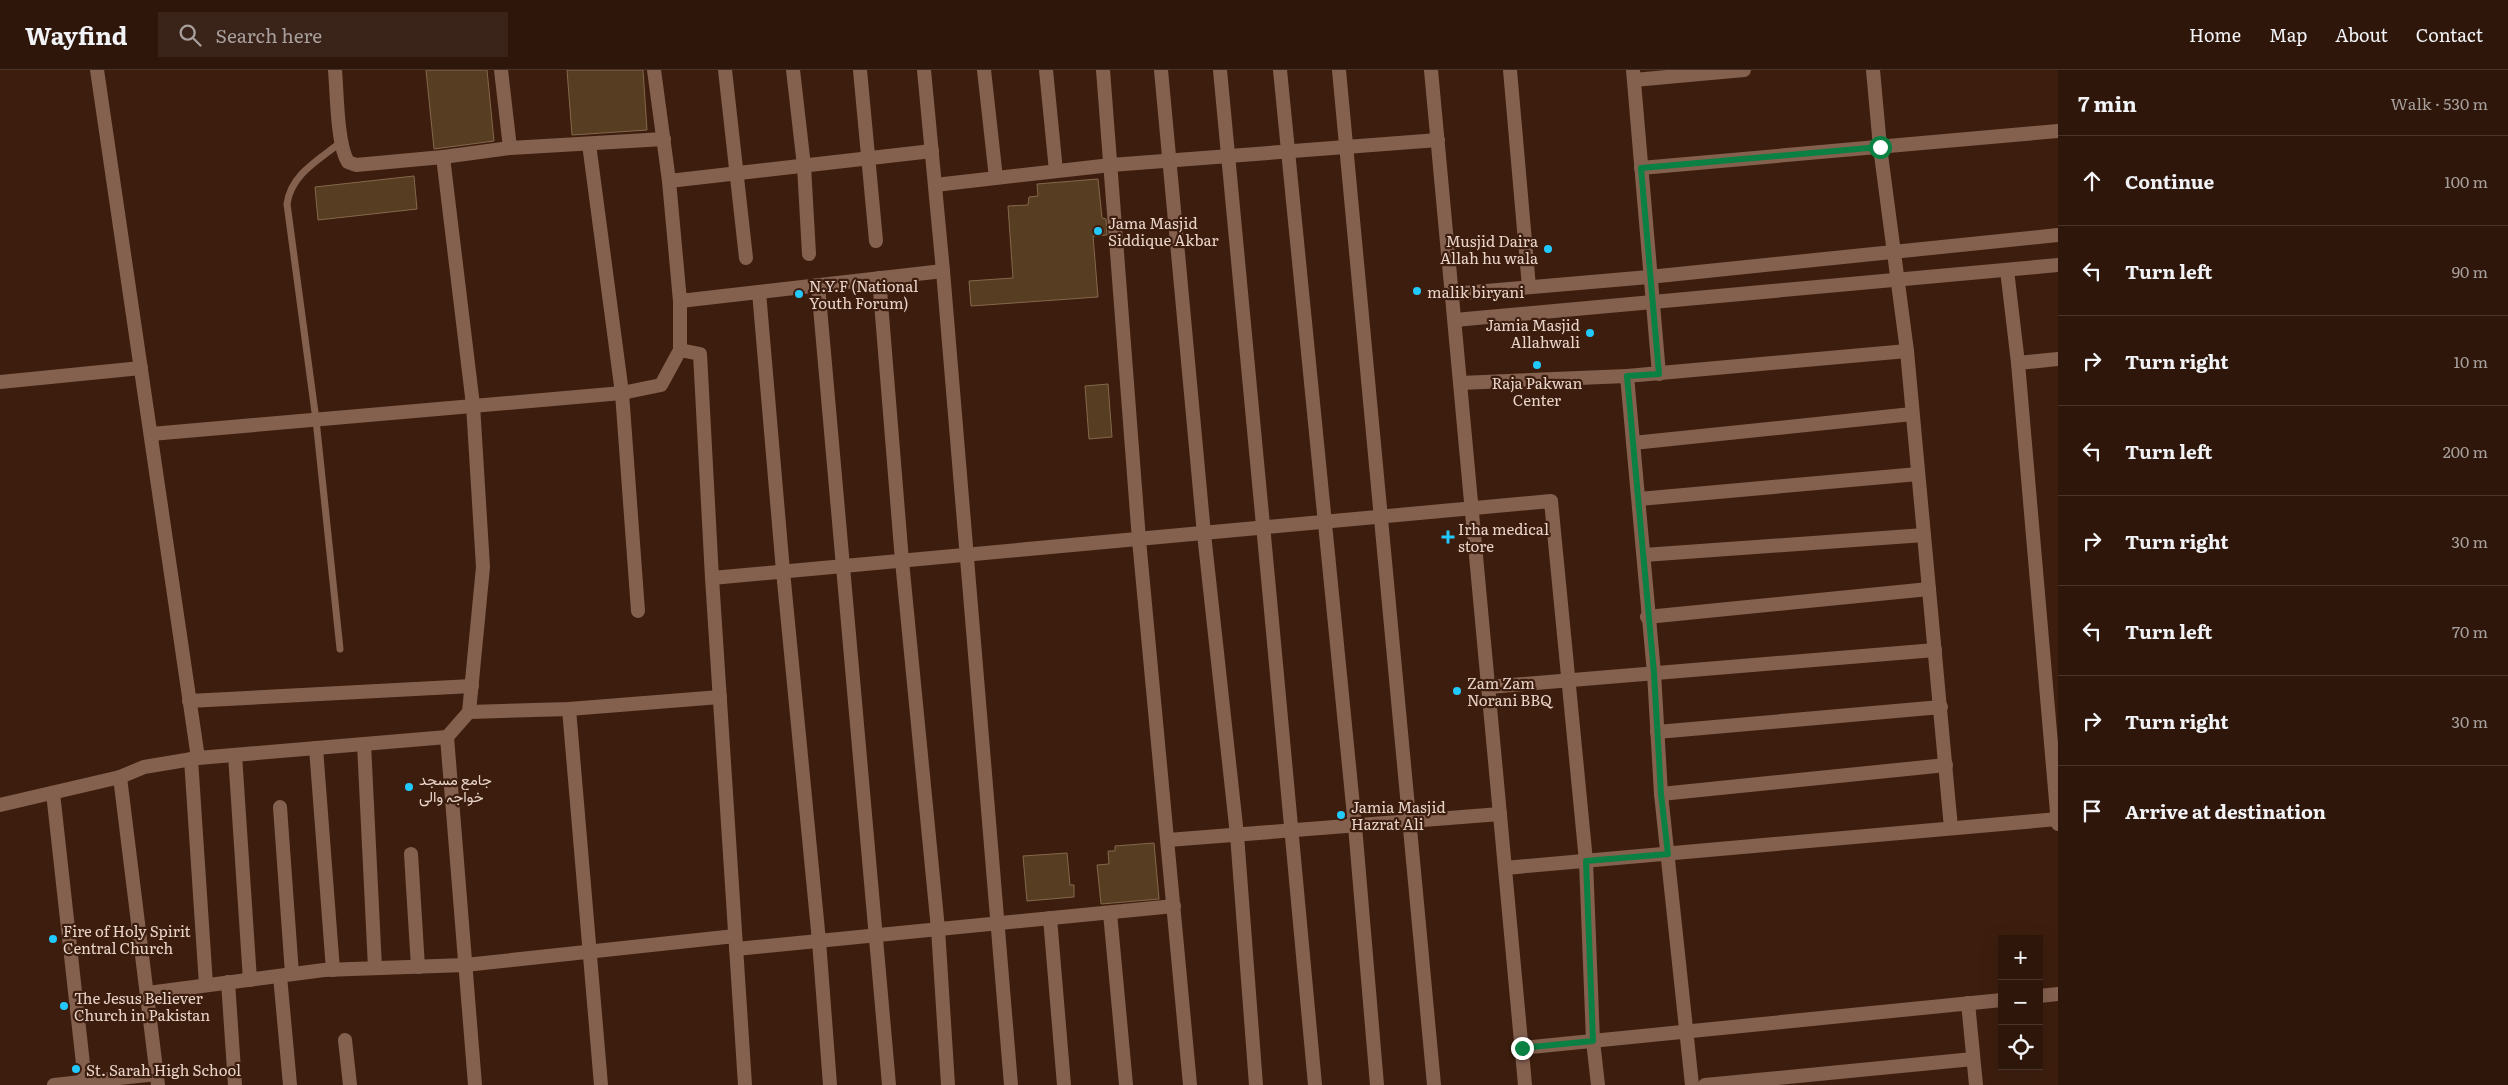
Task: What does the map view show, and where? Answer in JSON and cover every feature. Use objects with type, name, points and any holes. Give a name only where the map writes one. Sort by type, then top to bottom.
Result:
[{"type":"street","points":[[98,70],[189,701],[194,758],[206,986]]},
{"type":"street","points":[[335,70],[344,156],[348,162],[356,165],[443,157],[510,148],[664,139]]},
{"type":"street","points":[[501,70],[510,148]]},
{"type":"street","points":[[151,434],[622,393],[661,385],[680,350],[680,301],[669,181],[654,70]]},
{"type":"street","points":[[725,70],[746,258]]},
{"type":"street","points":[[793,70],[804,166],[810,254]]},
{"type":"street","points":[[860,70],[876,241]]},
{"type":"street","points":[[924,70],[943,271],[1012,1085]]},
{"type":"street","points":[[984,70],[996,178]]},
{"type":"street","points":[[1046,70],[1056,171]]},
{"type":"street","points":[[1103,70],[1139,540],[1190,1085]]},
{"type":"street","points":[[1161,70],[1204,534],[1237,835],[1256,1085]]},
{"type":"street","points":[[1220,70],[1262,528],[1293,830],[1315,1085]]},
{"type":"street","points":[[1280,70],[1355,826],[1377,1085]]},
{"type":"street","points":[[1338,70],[1434,1085]]},
{"type":"street","points":[[1432,70],[1525,1085]]},
{"type":"street","points":[[1510,70],[1529,287]]},
{"type":"street","points":[[1659,374],[1651,302],[1633,75],[1744,70]]},
{"type":"street","points":[[1873,70],[1880,147],[1907,351],[1951,828]]},
{"type":"street","points":[[1641,168],[2058,131]]},
{"type":"street","points":[[935,185],[1111,165],[1438,140]]},
{"type":"street","points":[[589,144],[622,393],[638,611]]},
{"type":"street","points":[[669,181],[932,152]]},
{"type":"street","points":[[0,805],[120,777],[144,767],[194,758],[447,737],[469,712],[483,568],[473,406],[443,157]]},
{"type":"street","points":[[1452,294],[1649,277],[2058,235]]},
{"type":"street","points":[[1454,320],[2058,265]]},
{"type":"street","points":[[2007,270],[2018,363],[2058,824]]},
{"type":"street","points":[[680,301],[943,271]]},
{"type":"street","points":[[879,278],[902,561],[938,930],[948,1085]]},
{"type":"street","points":[[818,285],[878,935],[889,1085]]},
{"type":"street","points":[[759,292],[782,572],[819,941],[830,1085]]},
{"type":"street","points":[[680,350],[700,354],[712,578],[745,1085]]},
{"type":"street","points":[[1460,383],[1659,374],[1907,351]]},
{"type":"street","points":[[2018,363],[2058,359]]},
{"type":"street","points":[[0,382],[141,368]]},
{"type":"street","points":[[1627,376],[1644,555],[1647,617],[1654,673],[1661,794],[1692,1085]]},
{"type":"street","points":[[1633,443],[1912,414]]},
{"type":"street","points":[[1639,498],[1918,474]]},
{"type":"street","points":[[712,578],[1551,501],[1586,861],[1593,1041],[1598,1085]]},
{"type":"street","points":[[1644,555],[1924,535]]},
{"type":"street","points":[[1647,617],[1929,589]]},
{"type":"street","points":[[1488,687],[1935,650]]},
{"type":"street","points":[[189,701],[472,686]]},
{"type":"street","points":[[469,712],[568,709],[720,697]]},
{"type":"street","points":[[1657,732],[1941,707]]},
{"type":"street","points":[[568,709],[591,953],[601,1085]]},
{"type":"street","points":[[447,737],[475,1085]]},
{"type":"street","points":[[364,744],[375,968]]},
{"type":"street","points":[[316,748],[333,970]]},
{"type":"street","points":[[235,755],[250,980]]},
{"type":"street","points":[[1661,794],[1946,765]]},
{"type":"street","points":[[54,1085],[85,1082],[158,1080],[120,777]]},
{"type":"street","points":[[54,793],[85,1082]]},
{"type":"street","points":[[280,807],[290,1085]]},
{"type":"street","points":[[1168,840],[1500,814]]},
{"type":"street","points":[[1505,868],[2058,819]]},
{"type":"street","points":[[412,854],[418,967]]},
{"type":"street","points":[[148,993],[333,970],[465,965],[591,953],[735,943],[819,941],[1174,906]]},
{"type":"street","points":[[1110,913],[1126,1085]]},
{"type":"street","points":[[1050,918],[1064,1085]]},
{"type":"street","points":[[228,982],[234,1085]]},
{"type":"street","points":[[2043,996],[2058,994]]},
{"type":"street","points":[[1522,1048],[1998,1000]]},
{"type":"street","points":[[1968,1003],[1976,1085]]},
{"type":"street","points":[[345,1040],[350,1085]]},
{"type":"street","points":[[1705,1085],[1973,1059]]},
{"type":"lane","points":[[340,649],[316,420],[287,204],[289,190],[298,177],[342,142]]},
{"type":"building","points":[[426,70],[487,70],[494,141],[434,149]]},
{"type":"building","points":[[567,70],[643,70],[647,130],[572,135]]},
{"type":"building","points":[[414,176],[417,209],[318,220],[315,187]]},
{"type":"building","points":[[1098,179],[1102,218],[1106,219],[1107,235],[1093,236],[1098,297],[971,306],[969,281],[1013,278],[1008,206],[1028,205],[1029,197],[1038,196],[1037,184]]},
{"type":"building","points":[[1108,384],[1112,437],[1089,439],[1085,386]]},
{"type":"building","points":[[1154,843],[1159,899],[1101,904],[1097,865],[1109,864],[1108,851],[1115,851],[1115,846]]},
{"type":"building","points":[[1067,853],[1070,885],[1074,885],[1074,897],[1027,901],[1023,856]]},
{"type":"place","name":"Jama Masjid Siddique Akbar","points":[[1098,231]]},
{"type":"place","name":"Musjid Daira Allah hu wala","points":[[1548,249]]},
{"type":"place","name":"malik biryani","points":[[1417,291]]},
{"type":"place","name":"N.Y.F (National Youth Forum)","points":[[799,294]]},
{"type":"place","name":"Jamia Masjid Allahwali","points":[[1590,333]]},
{"type":"place","name":"Raja Pakwan Center","points":[[1537,365]]},
{"type":"place","name":"Irha medical store","points":[[1448,537]]},
{"type":"place","name":"Zam Zam Norani BBQ","points":[[1457,691]]},
{"type":"place","name":"جامع مسجد خواجہ والی","points":[[409,787]]},
{"type":"place","name":"Jamia Masjid Hazrat Ali","points":[[1341,815]]},
{"type":"place","name":"Fire of Holy Spirit Central Church","points":[[53,939]]},
{"type":"place","name":"The Jesus Believer Church in Pakistan","points":[[64,1006]]},
{"type":"place","name":"St. Sarah High School","points":[[76,1069]]},
{"type":"route","points":[[1522,1048],[1593,1041],[1586,861],[1668,854],[1661,794],[1654,673],[1647,617],[1644,555],[1627,376],[1659,374],[1651,302],[1641,168],[1880,147]]}]
